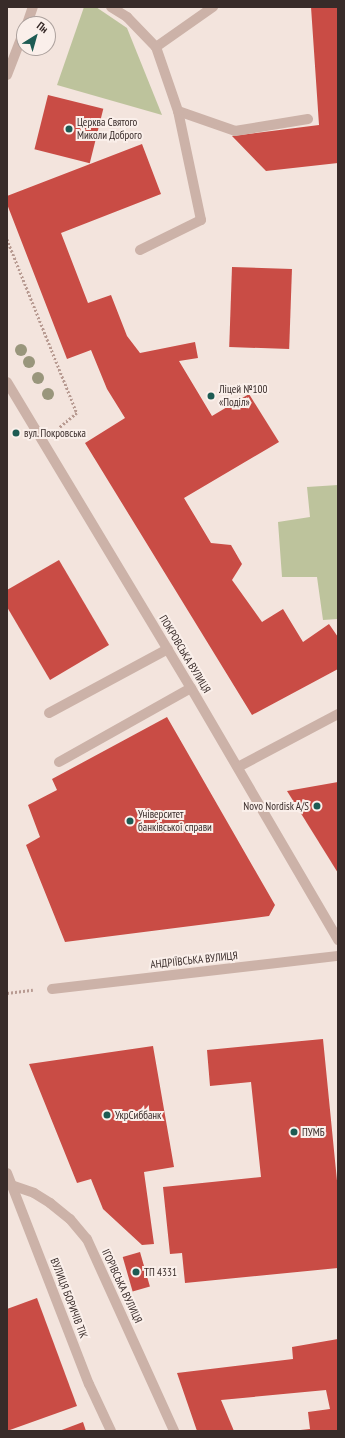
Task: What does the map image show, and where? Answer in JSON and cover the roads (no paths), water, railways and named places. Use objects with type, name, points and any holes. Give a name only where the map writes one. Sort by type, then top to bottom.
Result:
[{"type":"street","points":[[111,7],[127,17],[156,47],[178,111],[201,220],[140,250]]},
{"type":"street","points":[[156,47],[213,7]]},
{"type":"street","points":[[7,75],[16,52]]},
{"type":"street","points":[[178,111],[235,131],[308,119]]},
{"type":"street","name":"ПОКРОВСЬКА ВУЛИЦЯ","points":[[7,382],[168,648],[338,940]]},
{"type":"street","points":[[49,713],[168,648]]},
{"type":"street","points":[[59,762],[191,688]]},
{"type":"street","points":[[238,767],[338,714]]},
{"type":"street","name":"АНДРІЇВСЬКА ВУЛИЦЯ","points":[[52,988],[338,956]]},
{"type":"street","name":"ВУЛИЦЯ БОРИЧІВ ТІК","points":[[7,1173],[89,1384],[111,1431]]},
{"type":"street","name":"ІГОРІВСЬКА ВУЛИЦЯ","points":[[11,1185],[50,1203],[70,1219],[87,1239],[174,1431]]},
{"type":"place","name":"Церква Святого Миколи Доброго","points":[[69,129]]},
{"type":"place","name":"Ліцей №100 «Поділ»","points":[[211,396]]},
{"type":"place","name":"вул. Покровська","points":[[16,433]]},
{"type":"place","name":"Novo Nordisk A/S","points":[[317,806]]},
{"type":"place","name":"Університет банківської справи","points":[[130,821]]},
{"type":"place","name":"УкрСиббанк","points":[[107,1115]]},
{"type":"place","name":"ПУМБ","points":[[294,1132]]},
{"type":"place","name":"ТП 4331","points":[[136,1272]]}]
